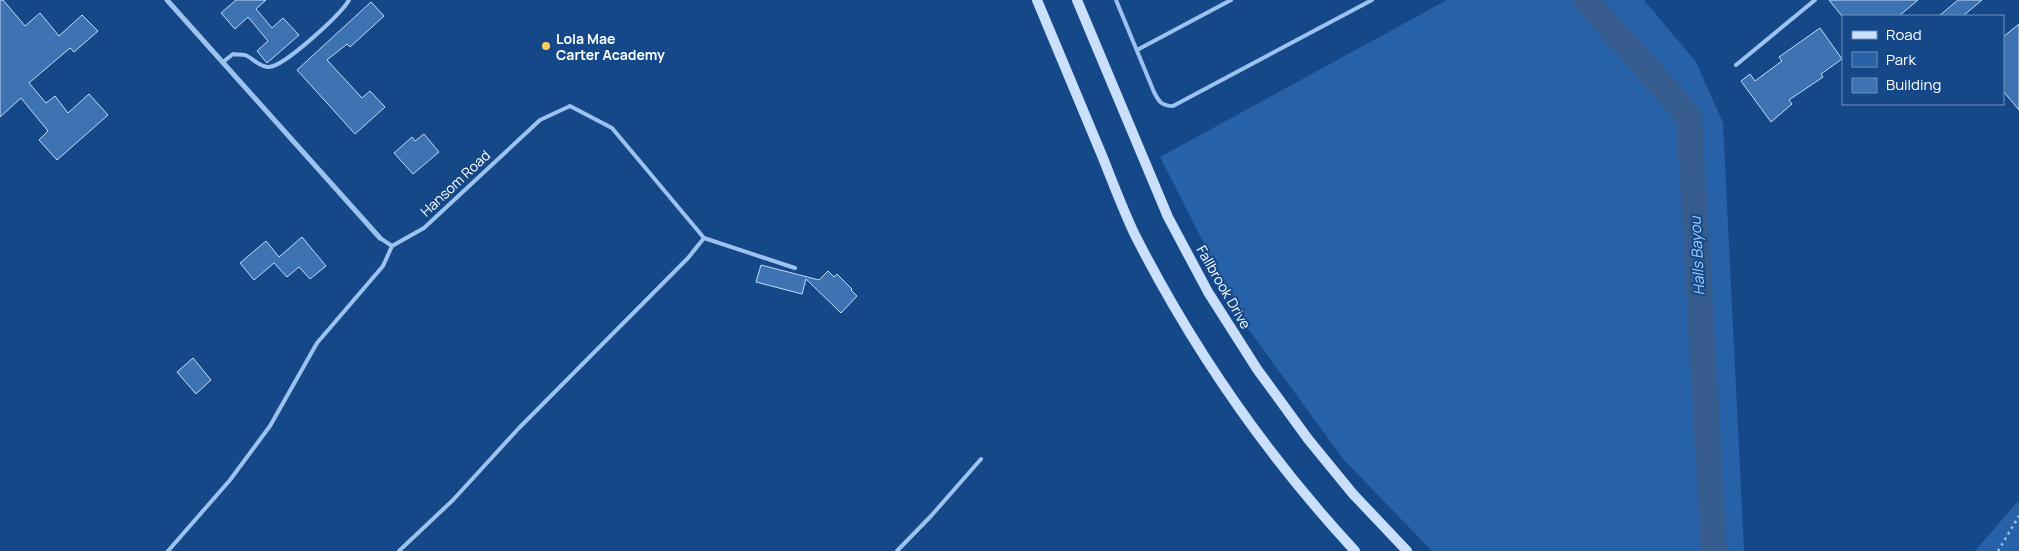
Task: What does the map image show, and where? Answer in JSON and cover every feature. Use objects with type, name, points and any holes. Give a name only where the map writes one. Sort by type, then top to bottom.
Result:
[{"type":"main road","points":[[1037,0],[1134,233],[1176,310],[1226,390],[1279,462],[1325,519],[1355,551]]},
{"type":"main road","name":"Fallbrook Drive","points":[[1078,0],[1168,217],[1208,292],[1257,369],[1308,439],[1353,494],[1406,551]]},
{"type":"street","points":[[167,0],[380,238]]},
{"type":"lane","points":[[223,62],[233,54],[244,55],[260,65],[269,67],[281,63],[294,54],[349,0]]},
{"type":"lane","points":[[1116,0],[1160,102],[1166,106],[1174,106],[1372,0]]},
{"type":"lane","points":[[1137,50],[1231,0]]},
{"type":"lane","points":[[1736,65],[1815,0]]},
{"type":"lane","name":"Hansom Road","points":[[392,246],[424,228],[540,120],[570,106],[612,128],[704,238]]},
{"type":"lane","points":[[168,551],[230,480],[270,426],[317,343],[383,266],[392,246],[380,238]]},
{"type":"lane","points":[[399,551],[453,500],[519,428],[688,258],[704,238],[795,268]]},
{"type":"lane","points":[[897,551],[931,516],[981,459]]},
{"type":"path","points":[[1998,551],[2019,516]]},
{"type":"green space","points":[[1447,0],[1644,0],[1696,62],[1723,123],[1744,551],[1432,551],[1344,460],[1246,326],[1160,157]]},
{"type":"green space","points":[[2019,500],[2019,551],[1975,551]]},
{"type":"building","points":[[0,0],[3,0],[25,26],[40,13],[59,36],[82,15],[98,31],[74,52],[70,48],[29,83],[46,103],[55,96],[68,113],[89,94],[108,115],[57,160],[39,140],[48,131],[21,98],[0,117]]},
{"type":"building","points":[[236,0],[266,0],[256,9],[272,28],[283,18],[299,35],[267,63],[257,51],[268,41],[248,17],[235,29],[221,13]]},
{"type":"building","points":[[1829,0],[1918,0],[1900,15],[1842,16]]},
{"type":"building","points":[[1958,0],[1982,0],[1964,15],[1940,15]]},
{"type":"building","points":[[371,2],[384,16],[350,47],[347,44],[327,60],[362,98],[370,91],[385,107],[355,134],[297,70]]},
{"type":"building","points":[[2019,24],[2019,110],[2004,92],[2004,36]]},
{"type":"building","points":[[1820,28],[1842,59],[1821,74],[1823,77],[1789,100],[1792,104],[1771,122],[1741,81],[1750,74],[1755,81],[1782,61],[1779,57]]},
{"type":"building","points":[[424,134],[439,152],[413,174],[394,153],[412,137],[415,141]]},
{"type":"building","points":[[302,237],[326,266],[310,279],[299,267],[287,277],[274,263],[254,280],[240,263],[266,241],[279,257]]},
{"type":"building","points":[[761,265],[819,280],[828,271],[834,277],[837,274],[857,296],[841,313],[806,279],[802,294],[756,282]]},
{"type":"building","points":[[193,358],[211,380],[196,394],[177,372]]},
{"type":"waterway","name":"Halls Bayou","points":[[1586,0],[1689,116],[1714,551]]},
{"type":"place","name":"Lola Mae Carter Academy","points":[[546,46]]}]
